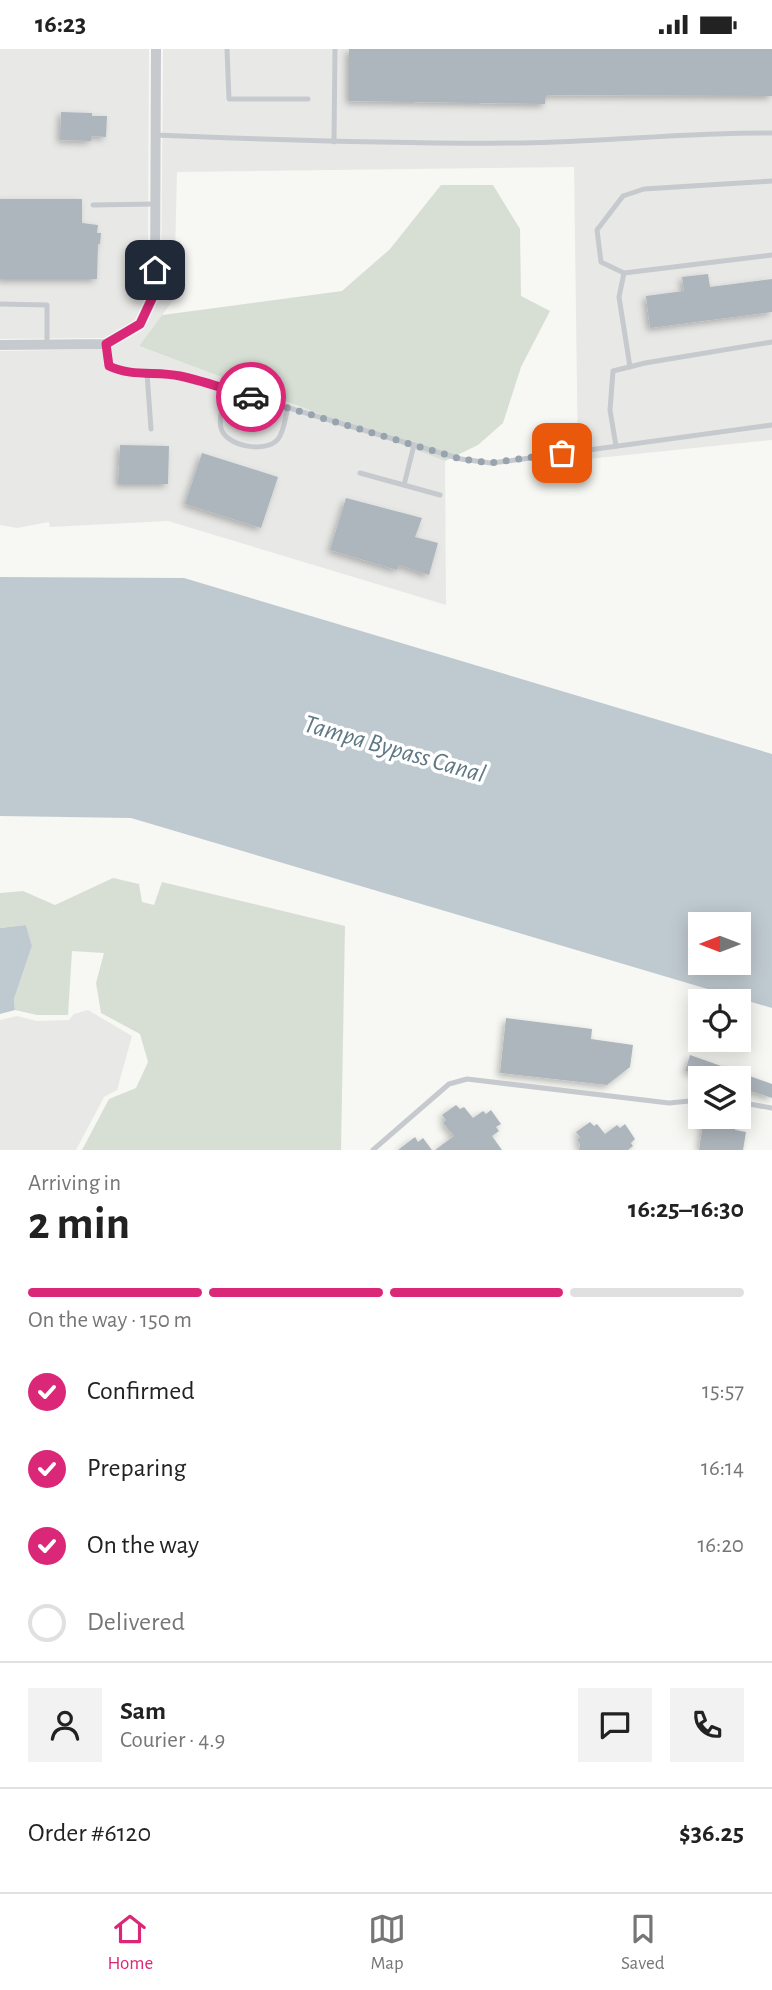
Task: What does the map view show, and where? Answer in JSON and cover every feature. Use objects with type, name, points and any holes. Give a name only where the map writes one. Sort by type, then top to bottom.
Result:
[{"type":"street","points":[[0,345],[106,344],[140,324],[155,292],[156,49]]},
{"type":"lane","points":[[227,49],[229,99],[308,99]]},
{"type":"lane","points":[[334,142],[335,49]]},
{"type":"lane","points":[[155,135],[334,142],[525,143],[720,133],[772,133]]},
{"type":"lane","points":[[772,181],[644,189],[622,196],[597,230],[601,262],[624,273],[772,255]]},
{"type":"lane","points":[[93,205],[155,204]]},
{"type":"lane","points":[[624,273],[620,297],[629,367]]},
{"type":"lane","points":[[0,304],[47,305],[47,344]]},
{"type":"lane","points":[[616,446],[610,410],[613,371],[772,342]]},
{"type":"lane","points":[[106,344],[109,366],[121,372],[180,376],[461,459],[491,463],[772,425]]},
{"type":"lane","points":[[147,373],[151,429]]},
{"type":"lane","points":[[228,390],[221,416],[221,428],[226,437],[234,441],[259,446],[274,443],[279,437],[288,408]]},
{"type":"lane","points":[[404,485],[414,445]]},
{"type":"lane","points":[[360,473],[440,495]]},
{"type":"lane","points":[[373,1150],[449,1084],[467,1080],[669,1103],[688,1101]]},
{"type":"lane","points":[[751,1104],[772,1108]]},
{"type":"shaded area","points":[[0,49],[149,49],[148,291],[135,320],[104,338],[0,339]]},
{"type":"shaded area","points":[[163,49],[772,49],[772,440],[578,460],[574,167],[177,172],[174,299],[139,346],[445,461],[446,605],[168,521],[50,527],[49,522],[17,528],[0,525],[0,351],[109,349],[144,329],[161,295]]},
{"type":"shaded area","points":[[441,185],[493,185],[520,229],[521,296],[550,311],[521,367],[503,423],[478,445],[445,461],[139,346],[162,315],[342,291],[390,249]]},
{"type":"shaded area","points":[[113,878],[139,884],[142,902],[154,905],[162,882],[345,926],[341,1150],[82,1150],[109,1099],[136,1088],[148,1062],[140,1034],[101,1013],[96,983],[104,953],[72,951],[68,1015],[37,1015],[15,1010],[14,999],[32,946],[26,925],[0,928],[0,893],[23,891],[55,905]]},
{"type":"shaded area","points":[[88,1010],[132,1036],[117,1090],[104,1097],[76,1150],[0,1150],[0,1020],[17,1016],[37,1021],[69,1020],[74,1014]]},
{"type":"water","name":"Tampa Bypass Canal","points":[[0,577],[184,578],[772,754],[772,1008],[751,1002],[751,989],[708,989],[131,818],[0,816]]},
{"type":"water","points":[[26,925],[32,946],[14,999],[15,1010],[0,1014],[0,928]]},
{"type":"building","points":[[349,49],[772,49],[772,96],[546,95],[545,104],[349,101]]},
{"type":"building","points":[[61,112],[107,116],[106,137],[91,136],[91,141],[60,140]]},
{"type":"building","points":[[0,199],[82,199],[82,223],[98,225],[97,233],[101,233],[97,279],[0,279]]},
{"type":"building","points":[[708,274],[710,287],[772,279],[772,312],[650,328],[646,296],[684,291],[682,277]]},
{"type":"building","points":[[120,445],[169,446],[168,484],[118,484]]},
{"type":"building","points":[[202,453],[278,477],[261,528],[185,504]]},
{"type":"building","points":[[346,498],[422,518],[415,537],[438,543],[429,575],[399,565],[397,570],[330,550]]},
{"type":"building","points":[[506,1018],[592,1029],[591,1039],[633,1045],[630,1067],[607,1085],[500,1073]]},
{"type":"building","points":[[690,1055],[721,1066],[688,1066],[688,1072],[685,1071]]},
{"type":"building","points":[[751,1077],[772,1084],[772,1098],[751,1091]]},
{"type":"building","points":[[456,1105],[460,1109],[464,1107],[473,1118],[483,1111],[486,1114],[491,1110],[501,1124],[496,1127],[499,1131],[492,1136],[502,1150],[435,1150],[454,1136],[443,1123],[446,1120],[442,1115]]},
{"type":"building","points":[[590,1122],[594,1126],[597,1124],[605,1134],[617,1125],[620,1128],[625,1124],[635,1139],[631,1143],[633,1146],[628,1150],[579,1150],[580,1144],[577,1140],[580,1137],[576,1132]]},
{"type":"building","points":[[702,1129],[735,1129],[746,1132],[743,1150],[699,1150]]},
{"type":"building","points":[[415,1137],[418,1142],[423,1138],[432,1150],[398,1150]]},
{"type":"way so far","points":[[251,397],[461,459],[491,463],[562,453]]},
{"type":"route","points":[[155,270],[155,292],[140,324],[106,344],[109,366],[134,374],[155,372],[180,376],[251,397]]}]
